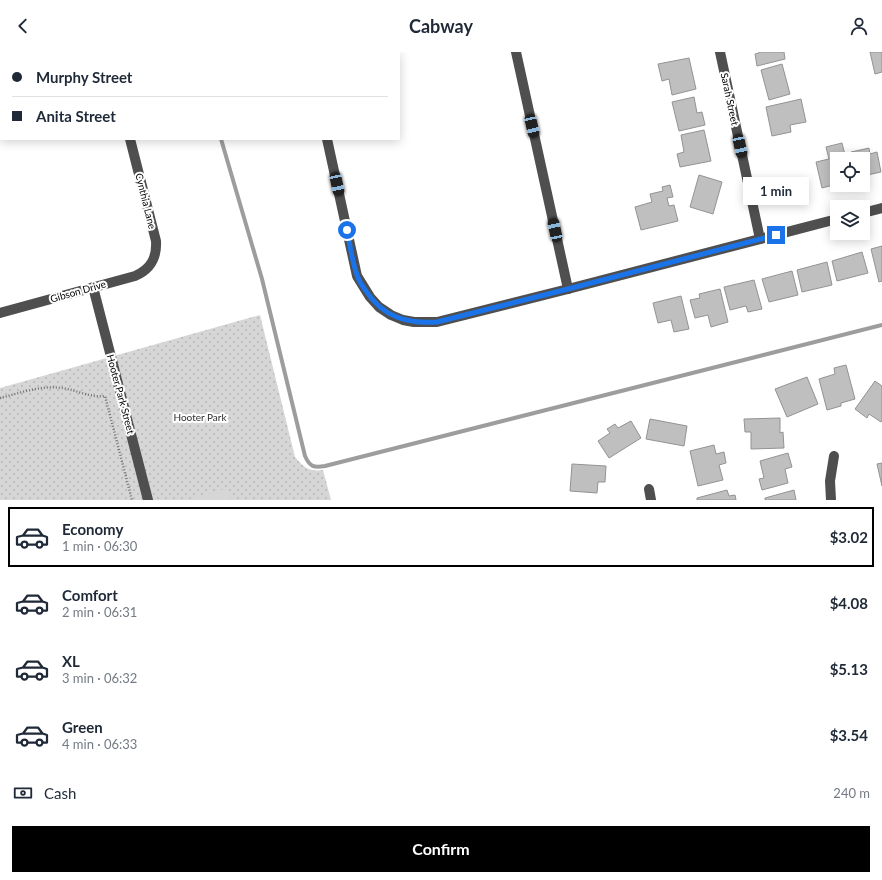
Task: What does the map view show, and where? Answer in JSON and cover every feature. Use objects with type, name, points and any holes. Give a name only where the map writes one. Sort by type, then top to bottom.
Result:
[{"type":"street","points":[[516,52],[568,289]]},
{"type":"street","name":"Sarah Street","points":[[720,52],[760,239]]},
{"type":"street","name":"Cynthia Lane","points":[[130,140],[156,241],[157,249],[152,263]]},
{"type":"street","points":[[327,140],[357,276],[370,297],[379,307],[391,315],[403,320],[424,323],[437,322],[830,221]]},
{"type":"street","points":[[870,211],[882,208]]},
{"type":"street","name":"Gibson Drive","points":[[0,313],[136,276],[142,273],[152,263]]},
{"type":"street","name":"Hooter Park Street","points":[[93,287],[148,500]]},
{"type":"street","points":[[831,500],[830,481],[834,456]]},
{"type":"street","points":[[648,489],[651,500]]},
{"type":"path","points":[[0,398],[39,388],[62,388],[97,397],[105,396],[132,500]]},
{"type":"green space","name":"Hooter Park","points":[[260,315],[295,457],[307,468],[323,470],[331,500],[0,500],[0,388]]},
{"type":"green space","points":[[228,488],[231,500],[186,500]]},
{"type":"building","points":[[759,52],[784,52],[785,59],[757,66],[755,54]]},
{"type":"building","points":[[870,52],[882,52],[882,72],[875,74]]},
{"type":"building","points":[[689,58],[696,89],[672,95],[669,79],[662,81],[658,64]]},
{"type":"building","points":[[782,64],[790,94],[769,100],[761,70]]},
{"type":"building","points":[[694,97],[697,113],[702,112],[705,125],[679,131],[672,102]]},
{"type":"building","points":[[801,99],[806,122],[790,125],[791,132],[772,136],[766,107]]},
{"type":"building","points":[[704,130],[711,161],[680,167],[677,154],[684,152],[681,135]]},
{"type":"building","points":[[842,143],[844,152],[830,152],[830,186],[822,188],[816,162],[829,159],[826,147]]},
{"type":"building","points":[[869,148],[870,152],[851,152]]},
{"type":"building","points":[[877,152],[881,172],[870,174],[870,154]]},
{"type":"building","points":[[699,175],[722,182],[713,214],[690,207]]},
{"type":"building","points":[[670,185],[673,197],[667,198],[669,206],[674,205],[678,221],[641,230],[635,207],[652,202],[650,194],[663,191],[662,187]]},
{"type":"building","points":[[882,246],[882,281],[879,282],[871,249]]},
{"type":"building","points":[[862,252],[868,273],[837,281],[832,261]]},
{"type":"building","points":[[827,262],[832,285],[802,292],[797,270]]},
{"type":"building","points":[[792,271],[798,295],[769,302],[762,279]]},
{"type":"building","points":[[754,280],[762,309],[748,312],[746,306],[730,310],[724,287]]},
{"type":"building","points":[[720,289],[728,322],[711,327],[708,315],[695,318],[690,300],[700,298],[699,294]]},
{"type":"building","points":[[681,296],[689,329],[674,332],[671,320],[658,323],[653,303]]},
{"type":"building","points":[[846,365],[855,399],[841,403],[841,406],[827,410],[819,379],[835,374],[834,368]]},
{"type":"building","points":[[807,377],[818,404],[787,417],[775,389]]},
{"type":"building","points":[[875,381],[882,386],[881,422],[869,414],[867,418],[855,409]]},
{"type":"building","points":[[780,418],[780,433],[783,432],[784,448],[751,449],[751,432],[745,432],[744,419]]},
{"type":"building","points":[[650,419],[687,426],[684,446],[646,439]]},
{"type":"building","points":[[631,421],[641,438],[609,458],[598,441],[610,433],[607,429],[615,424],[618,428]]},
{"type":"building","points":[[714,445],[716,454],[724,452],[726,463],[719,465],[723,480],[698,486],[690,451]]},
{"type":"building","points":[[788,453],[792,467],[785,469],[788,483],[762,490],[759,479],[764,478],[760,461]]},
{"type":"building","points":[[882,463],[882,486],[877,464]]},
{"type":"building","points":[[572,464],[606,466],[605,482],[598,482],[597,493],[570,491]]},
{"type":"building","points":[[727,490],[729,496],[735,495],[736,500],[697,500],[697,498]]},
{"type":"building","points":[[794,490],[796,500],[765,500],[765,498]]},
{"type":"waterway","points":[[221,140],[262,279],[305,456],[311,465],[315,467],[325,466],[882,325]]},
{"type":"route","points":[[347,230],[357,276],[370,297],[379,307],[391,315],[403,320],[424,323],[437,322],[776,235]]}]
